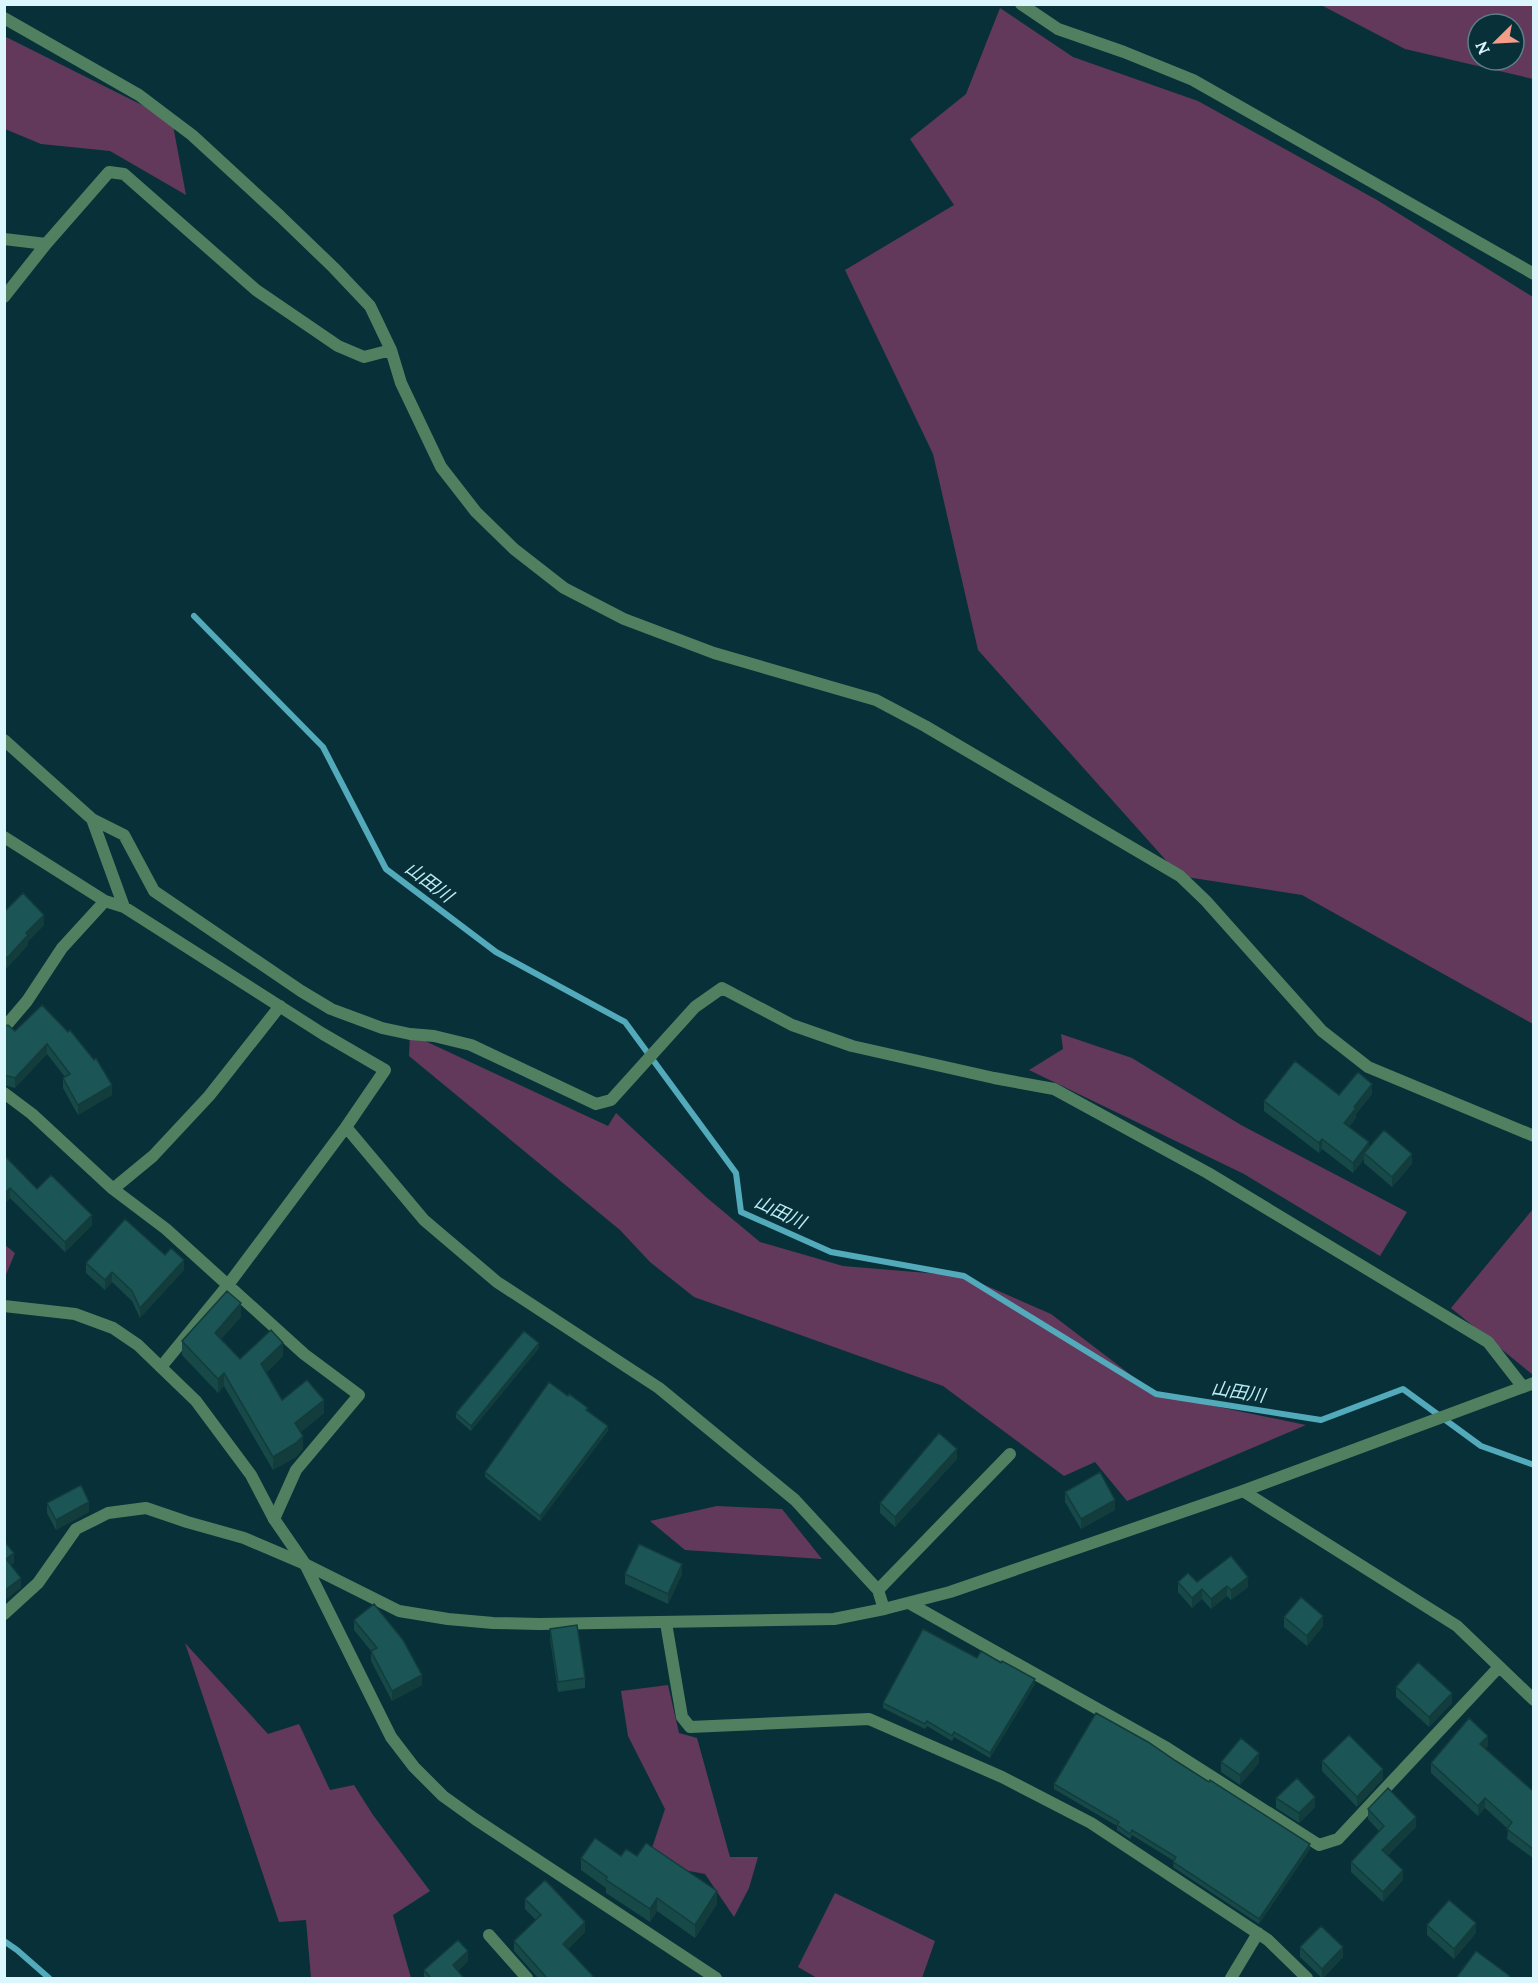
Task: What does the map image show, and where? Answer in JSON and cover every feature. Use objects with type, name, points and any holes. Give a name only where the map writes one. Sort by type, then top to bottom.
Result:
[{"type":"street","points":[[1021,4],[1058,29],[1124,52],[1193,80],[1533,274]]},
{"type":"street","points":[[4,18],[139,95],[192,135],[280,216],[370,306],[391,350],[401,383],[441,467],[476,512],[514,549],[564,588],[624,619],[714,653],[876,700],[925,726],[1180,876],[1206,901],[1322,1031],[1368,1067],[1533,1136]]},
{"type":"street","points":[[4,297],[46,244],[109,172],[124,174],[256,290],[338,346],[364,357],[391,350]]},
{"type":"street","points":[[4,239],[46,244]]},
{"type":"street","points":[[4,741],[92,819],[124,835],[154,891],[331,1009],[382,1028],[434,1036],[471,1045],[596,1104],[611,1100],[695,1008],[722,988],[792,1024],[852,1046],[1054,1089],[1218,1179],[1488,1342],[1528,1385],[1323,1463],[950,1592],[834,1619],[666,1623],[493,1623],[448,1619],[399,1611],[304,1564],[244,1538],[146,1508],[108,1513],[76,1529],[38,1583],[4,1614]]},
{"type":"street","points":[[92,819],[124,907]]},
{"type":"street","points":[[4,837],[105,901],[124,907],[323,1034],[386,1070],[228,1285],[161,1367]]},
{"type":"street","points":[[4,1028],[27,1001],[62,948],[105,901]]},
{"type":"street","points":[[113,1189],[153,1156],[209,1096],[280,1006]]},
{"type":"street","points":[[4,1093],[32,1114],[113,1189],[166,1229],[304,1354],[360,1395],[296,1470],[274,1519]]},
{"type":"street","points":[[346,1127],[424,1220],[496,1282],[659,1388],[795,1500],[879,1590],[884,1609]]},
{"type":"street","points":[[4,1306],[75,1314],[113,1328],[138,1345],[196,1401],[244,1466],[274,1519],[304,1564],[391,1737],[414,1767],[443,1796],[475,1819],[716,1978]]},
{"type":"street","points":[[879,1590],[1010,1454]]},
{"type":"street","points":[[1243,1491],[1457,1626],[1533,1700]]},
{"type":"street","points":[[909,1603],[1167,1748],[1318,1845],[1338,1839],[1499,1667]]},
{"type":"street","points":[[666,1623],[682,1717],[690,1727],[869,1719],[1002,1778],[1091,1823],[1268,1940],[1307,1978]]},
{"type":"street","points":[[1231,1978],[1258,1933]]},
{"type":"street","points":[[489,1935],[527,1978]]},
{"type":"shaded area","points":[[1321,5],[1533,5],[1533,79],[1503,72],[1526,72],[1526,12],[1466,12],[1466,63],[1405,49]]},
{"type":"shaded area","points":[[1000,8],[1073,57],[1198,101],[1377,200],[1533,297],[1533,1024],[1302,895],[1180,876],[978,650],[933,454],[845,270],[954,205],[910,139],[966,94]]},
{"type":"shaded area","points":[[4,36],[172,120],[186,195],[110,151],[41,144],[5,129]]},
{"type":"shaded area","points":[[410,1034],[608,1126],[616,1113],[706,1197],[760,1242],[843,1266],[964,1276],[1051,1314],[1156,1394],[1306,1425],[1127,1501],[1095,1462],[1064,1476],[943,1386],[694,1297],[650,1262],[620,1230],[409,1056]]},
{"type":"shaded area","points":[[1061,1034],[1132,1058],[1241,1125],[1407,1212],[1380,1256],[1244,1174],[1029,1070],[1063,1049]]},
{"type":"shaded area","points":[[1533,1209],[1533,1375],[1451,1308]]},
{"type":"shaded area","points":[[5,1245],[15,1253],[5,1277]]},
{"type":"shaded area","points":[[717,1506],[782,1509],[822,1559],[685,1550],[650,1521]]},
{"type":"shaded area","points":[[185,1643],[268,1734],[299,1724],[330,1790],[354,1785],[373,1815],[430,1891],[393,1915],[411,1978],[311,1978],[306,1920],[279,1922]]},
{"type":"shaded area","points":[[668,1685],[679,1733],[697,1738],[730,1857],[758,1857],[749,1888],[734,1917],[705,1874],[684,1870],[651,1851],[665,1809],[628,1736],[621,1691]]},
{"type":"shaded area","points":[[835,1893],[935,1941],[922,1978],[817,1978],[798,1967]]},
{"type":"building","points":[[23,893],[44,915],[26,933],[28,935],[7,958],[4,955],[4,912]]},
{"type":"building","points":[[42,1005],[68,1032],[70,1030],[94,1060],[96,1058],[112,1085],[78,1105],[63,1078],[70,1074],[47,1044],[15,1078],[4,1075],[4,1026],[8,1025],[15,1031]]},
{"type":"building","points":[[1295,1061],[1339,1095],[1358,1072],[1372,1084],[1344,1123],[1369,1142],[1353,1163],[1322,1139],[1319,1143],[1264,1101]]},
{"type":"building","points":[[1384,1130],[1412,1154],[1392,1177],[1364,1153]]},
{"type":"building","points":[[4,1155],[37,1189],[51,1175],[92,1215],[65,1242],[10,1188],[4,1194]]},
{"type":"building","points":[[125,1219],[165,1255],[171,1248],[184,1260],[140,1308],[132,1291],[112,1272],[105,1280],[86,1263]]},
{"type":"building","points":[[227,1291],[241,1303],[215,1333],[240,1359],[271,1330],[283,1343],[261,1364],[282,1400],[307,1380],[324,1400],[295,1423],[303,1436],[273,1457],[224,1373],[218,1379],[182,1341]]},
{"type":"building","points":[[524,1331],[539,1343],[471,1426],[456,1413]]},
{"type":"building","points":[[549,1382],[588,1408],[586,1410],[608,1426],[540,1516],[485,1472]]},
{"type":"building","points":[[939,1433],[957,1449],[895,1517],[880,1503]]},
{"type":"building","points":[[1100,1472],[1115,1500],[1081,1519],[1065,1492]]},
{"type":"building","points":[[81,1485],[89,1502],[56,1520],[47,1503]]},
{"type":"building","points":[[4,1541],[14,1553],[6,1559],[21,1578],[4,1591]]},
{"type":"building","points":[[639,1544],[682,1564],[668,1594],[625,1574]]},
{"type":"building","points":[[1231,1556],[1248,1577],[1231,1590],[1227,1586],[1211,1599],[1202,1589],[1192,1598],[1178,1582],[1188,1573],[1197,1582]]},
{"type":"building","points":[[1301,1597],[1323,1616],[1307,1636],[1284,1617]]},
{"type":"building","points":[[374,1604],[403,1640],[422,1675],[392,1691],[371,1651],[377,1648],[354,1620]]},
{"type":"building","points":[[577,1625],[585,1678],[558,1682],[550,1629]]},
{"type":"building","points":[[923,1629],[977,1658],[981,1651],[1035,1679],[990,1753],[954,1732],[952,1736],[927,1721],[925,1724],[883,1703]]},
{"type":"building","points":[[1418,1662],[1452,1693],[1429,1717],[1396,1687]]},
{"type":"building","points":[[1096,1713],[1148,1742],[1310,1844],[1259,1919],[1173,1862],[1176,1857],[1132,1830],[1130,1834],[1117,1825],[1119,1822],[1054,1784]]},
{"type":"building","points":[[1469,1718],[1488,1736],[1480,1744],[1533,1791],[1533,1849],[1507,1829],[1512,1822],[1485,1798],[1478,1806],[1431,1763]]},
{"type":"building","points":[[1349,1735],[1383,1769],[1357,1797],[1322,1761]]},
{"type":"building","points":[[1241,1738],[1259,1753],[1240,1775],[1221,1762]]},
{"type":"building","points":[[1297,1778],[1315,1797],[1299,1813],[1276,1798]]},
{"type":"building","points":[[1388,1788],[1416,1817],[1382,1850],[1403,1870],[1383,1892],[1351,1862],[1384,1826],[1368,1809]]},
{"type":"building","points":[[595,1838],[621,1856],[626,1849],[637,1856],[646,1843],[717,1891],[695,1925],[657,1898],[650,1909],[606,1880],[607,1877],[581,1858]]},
{"type":"building","points":[[545,1880],[585,1922],[563,1944],[593,1976],[591,1978],[547,1978],[514,1941],[541,1915],[525,1899]]},
{"type":"building","points":[[1449,1900],[1476,1923],[1454,1949],[1427,1925]]},
{"type":"building","points":[[1321,1926],[1343,1947],[1322,1969],[1300,1947]]},
{"type":"building","points":[[458,1940],[468,1951],[453,1965],[464,1978],[431,1978],[424,1970]]},
{"type":"building","points":[[1476,1951],[1510,1976],[1508,1978],[1456,1978]]},
{"type":"waterway","name":"山田川","points":[[194,616],[323,747],[386,869],[496,952],[625,1022],[736,1173],[741,1212],[831,1252],[964,1276],[1156,1394],[1321,1420],[1403,1389],[1481,1446],[1534,1465]]},
{"type":"waterway","points":[[4,1941],[49,1978]]}]
